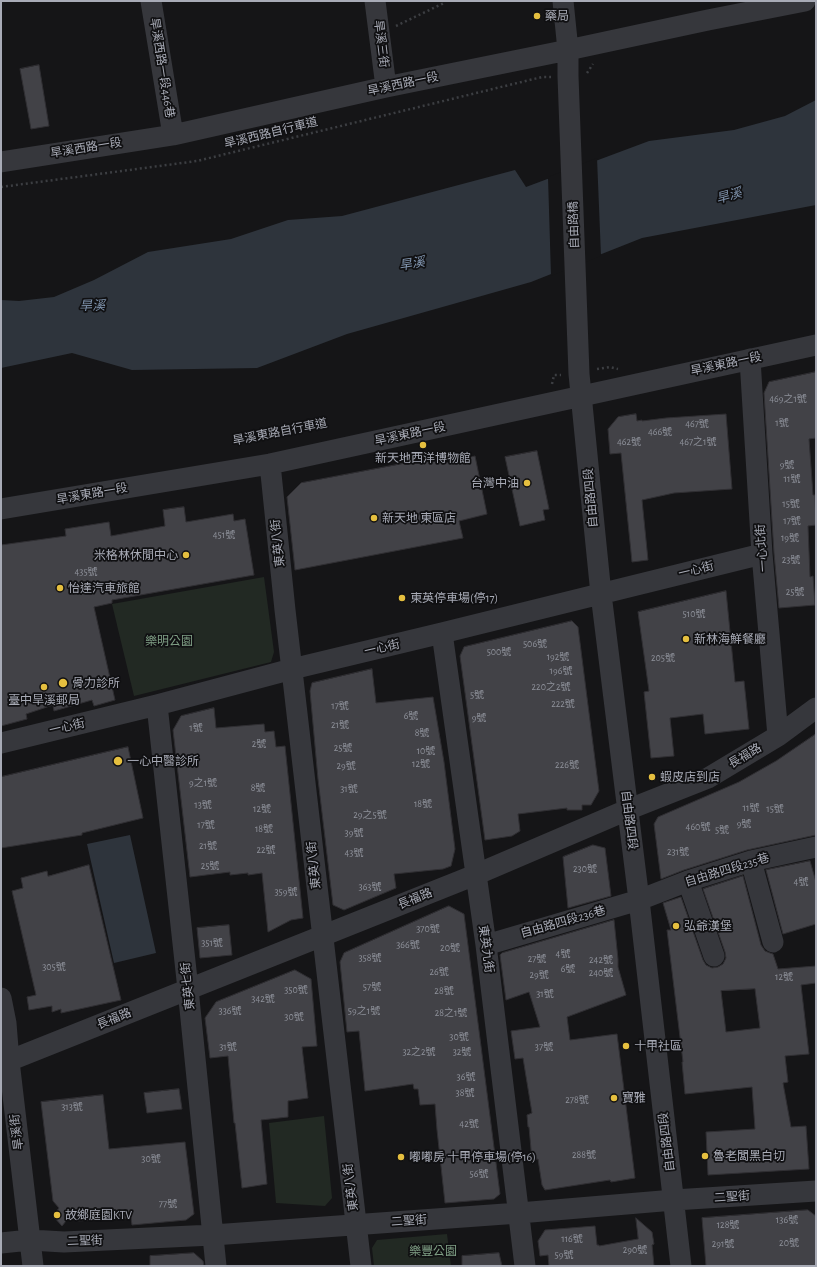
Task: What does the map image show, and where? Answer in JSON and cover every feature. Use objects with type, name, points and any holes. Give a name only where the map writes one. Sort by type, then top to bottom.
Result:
[{"type":"street","name":"旱溪西路一段446巷","points":[[151,1],[173,135]]},
{"type":"street","name":"旱溪三街","points":[[375,1],[386,87]]},
{"type":"street","points":[[563,1],[568,50]]},
{"type":"street","name":"旱溪西路一段","points":[[1,162],[173,135],[386,87],[804,1]]},
{"type":"street","name":"自由路橋","points":[[568,50],[579,374]]},
{"type":"street","name":"旱溪東路一段","points":[[1,509],[270,464],[464,423],[816,345]]},
{"type":"street","name":"一心北街","points":[[750,359],[762,554],[778,736]]},
{"type":"street","name":"自由路四段","points":[[579,374],[601,594],[639,900],[681,1266]]},
{"type":"street","name":"東英八街","points":[[270,464],[322,935],[361,1266]]},
{"type":"street","name":"一心街","points":[[1,743],[157,705],[292,669],[762,554]]},
{"type":"street","name":"東英九街","points":[[442,633],[486,945],[525,1266]]},
{"type":"street","name":"東英七街","points":[[157,705],[216,1266]]},
{"type":"street","name":"長福路","points":[[5,1062],[475,875],[627,810],[708,778],[778,736],[816,708]]},
{"type":"street","name":"自由路四段235巷","points":[[639,900],[688,881],[751,861],[816,847]]},
{"type":"street","points":[[751,861],[773,942]]},
{"type":"street","points":[[688,881],[714,956]]},
{"type":"street","name":"自由路四段236巷","points":[[486,945],[639,900]]},
{"type":"street","name":"旱溪街","points":[[1,998],[6,1023],[5,1062],[33,1266]]},
{"type":"street","name":"二聖街","points":[[1,1243],[30,1240],[64,1242],[213,1235],[519,1213],[674,1200],[816,1191]]},
{"type":"path","points":[[379,34],[444,3]]},
{"type":"path","name":"旱溪西路自行車道","points":[[1,187],[197,161],[542,77]]},
{"type":"path","points":[[551,386],[554,375]]},
{"type":"green space","name":"樂明公園","points":[[264,577],[274,652],[271,662],[134,696],[112,604]]},
{"type":"green space","points":[[324,1116],[332,1198],[325,1206],[276,1203],[269,1123]]},
{"type":"green space","name":"樂豐公園","points":[[447,1234],[451,1266],[374,1266],[372,1248],[377,1240]]},
{"type":"water","name":"旱溪","points":[[816,100],[816,205],[642,238],[531,282],[347,334],[257,368],[132,370],[72,353],[1,368],[1,300],[19,301],[54,297],[94,280],[148,252],[231,239],[288,220],[342,216],[515,170],[526,187],[649,141],[734,130],[785,116]]},
{"type":"water","points":[[130,835],[156,953],[114,963],[87,844]]},
{"type":"pier","points":[[597,158],[601,256],[551,276],[548,177]]},
{"type":"building","points":[[39,65],[49,126],[31,129],[20,69]]},
{"type":"building","points":[[816,372],[816,438],[809,439],[813,495],[815,495],[816,525],[808,526],[810,577],[813,576],[815,605],[779,608],[764,393],[769,382]]},
{"type":"building","points":[[636,414],[637,421],[642,421],[726,414],[732,489],[674,493],[642,500],[648,560],[632,562],[621,453],[610,454],[608,429],[618,417]]},
{"type":"building","name":"台灣中油","points":[[537,451],[549,509],[543,510],[545,520],[520,526],[505,457]]},
{"type":"building","name":"新天地 東區店","points":[[444,456],[446,463],[475,456],[487,514],[459,521],[463,538],[295,570],[287,497],[301,483]]},
{"type":"building","points":[[184,507],[186,522],[233,514],[234,521],[245,519],[254,575],[112,600],[112,603],[94,607],[115,700],[94,706],[92,700],[54,711],[53,705],[26,714],[27,719],[1,726],[1,545],[66,536],[65,529],[109,522],[111,536],[165,526],[163,510]]},
{"type":"building","points":[[726,591],[735,682],[744,681],[749,729],[705,734],[703,714],[670,718],[674,756],[651,758],[644,692],[649,691],[638,612]]},
{"type":"building","points":[[572,621],[578,627],[599,791],[591,805],[582,805],[582,810],[567,810],[567,808],[518,814],[520,831],[512,836],[485,840],[460,656],[464,647]]},
{"type":"building","points":[[372,669],[376,703],[433,697],[444,762],[455,849],[451,866],[443,869],[394,874],[396,888],[344,910],[333,905],[318,779],[310,691],[312,683]]},
{"type":"building","points":[[214,708],[216,728],[264,724],[265,732],[274,731],[276,747],[285,746],[303,918],[291,920],[268,932],[262,873],[230,875],[230,872],[190,877],[173,730],[181,716]]},
{"type":"building","points":[[816,734],[816,835],[747,850],[661,879],[654,824],[658,817],[739,782],[776,761]]},
{"type":"building","points":[[128,747],[143,818],[82,833],[82,835],[1,848],[1,777]]},
{"type":"building","points":[[593,845],[605,848],[611,896],[568,908],[563,857]]},
{"type":"building","points":[[810,861],[816,882],[816,924],[783,934],[766,870]]},
{"type":"building","points":[[89,865],[121,1000],[61,1013],[61,1009],[52,1012],[52,1006],[29,1010],[27,997],[36,995],[12,891],[23,888],[21,878],[47,871],[48,876]]},
{"type":"building","points":[[743,876],[761,945],[765,951],[773,954],[778,969],[816,966],[816,983],[801,985],[809,1054],[785,1056],[788,1082],[783,1083],[791,1127],[806,1126],[809,1169],[708,1175],[706,1132],[755,1129],[752,1087],[685,1094],[683,1062],[667,930],[671,930],[663,903],[681,897],[703,960],[706,965],[712,968],[718,967],[723,964],[726,958],[725,952],[703,889]],"holes":[[[755,989],[760,1028],[726,1032],[721,991]]]},
{"type":"building","points":[[449,906],[464,914],[500,1194],[494,1199],[445,1203],[435,1104],[420,1105],[418,1089],[414,1089],[413,1084],[365,1091],[359,1031],[347,1032],[340,962],[344,953]]},
{"type":"building","points":[[614,920],[618,967],[626,995],[567,1017],[570,1040],[617,1034],[635,1178],[611,1182],[610,1180],[545,1190],[542,1185],[538,1159],[532,1160],[527,1115],[532,1113],[523,1058],[515,1059],[511,1031],[540,1027],[529,992],[506,1000],[500,955],[502,953]]},
{"type":"building","points":[[229,925],[232,955],[200,958],[197,928]]},
{"type":"building","points":[[295,970],[311,979],[317,1046],[302,1047],[308,1098],[288,1101],[288,1117],[261,1120],[267,1184],[242,1188],[228,1056],[210,1058],[205,1018],[216,1002]]},
{"type":"building","points":[[179,1089],[182,1109],[147,1113],[144,1093]]},
{"type":"building","points":[[103,1095],[109,1149],[185,1142],[194,1214],[186,1220],[132,1225],[131,1218],[76,1221],[70,1216],[62,1226],[53,1216],[59,1208],[53,1201],[41,1102]]},
{"type":"building","points":[[808,1210],[816,1216],[816,1266],[706,1266],[702,1218]]},
{"type":"building","points":[[636,1218],[652,1232],[654,1244],[652,1245],[654,1266],[549,1266],[548,1255],[540,1256],[538,1241],[545,1230],[595,1226],[597,1245],[599,1246],[638,1239]]},
{"type":"building","points":[[194,1253],[203,1261],[204,1266],[150,1266],[150,1256]]},
{"type":"building","points":[[499,1253],[502,1266],[462,1266],[462,1256]]},
{"type":"place","name":"藥局","points":[[537,16]]},
{"type":"place","name":"新天地西洋博物館","points":[[423,445]]},
{"type":"place","name":"台灣中油","points":[[527,483]]},
{"type":"place","name":"新天地 東區店","points":[[374,518]]},
{"type":"place","name":"米格林休閒中心","points":[[186,555]]},
{"type":"place","name":"怡達汽車旅館","points":[[60,588]]},
{"type":"place","name":"東英停車場(停17)","points":[[402,598]]},
{"type":"place","name":"新林海鮮餐廳","points":[[686,639]]},
{"type":"place","name":"骨力診所","points":[[63,683]]},
{"type":"place","name":"臺中旱溪郵局","points":[[44,687]]},
{"type":"place","name":"一心中醫診所","points":[[118,761]]},
{"type":"place","name":"蝦皮店到店","points":[[652,777]]},
{"type":"place","name":"弘爺漢堡","points":[[676,926]]},
{"type":"place","name":"十甲社區","points":[[626,1046]]},
{"type":"place","name":"寶雅","points":[[614,1098]]},
{"type":"place","name":"魯老闆黑白切","points":[[705,1156]]},
{"type":"place","name":"嘟嘟房 十甲停車場(停16)","points":[[401,1157]]},
{"type":"place","name":"故鄉庭園KTV","points":[[57,1215]]}]
